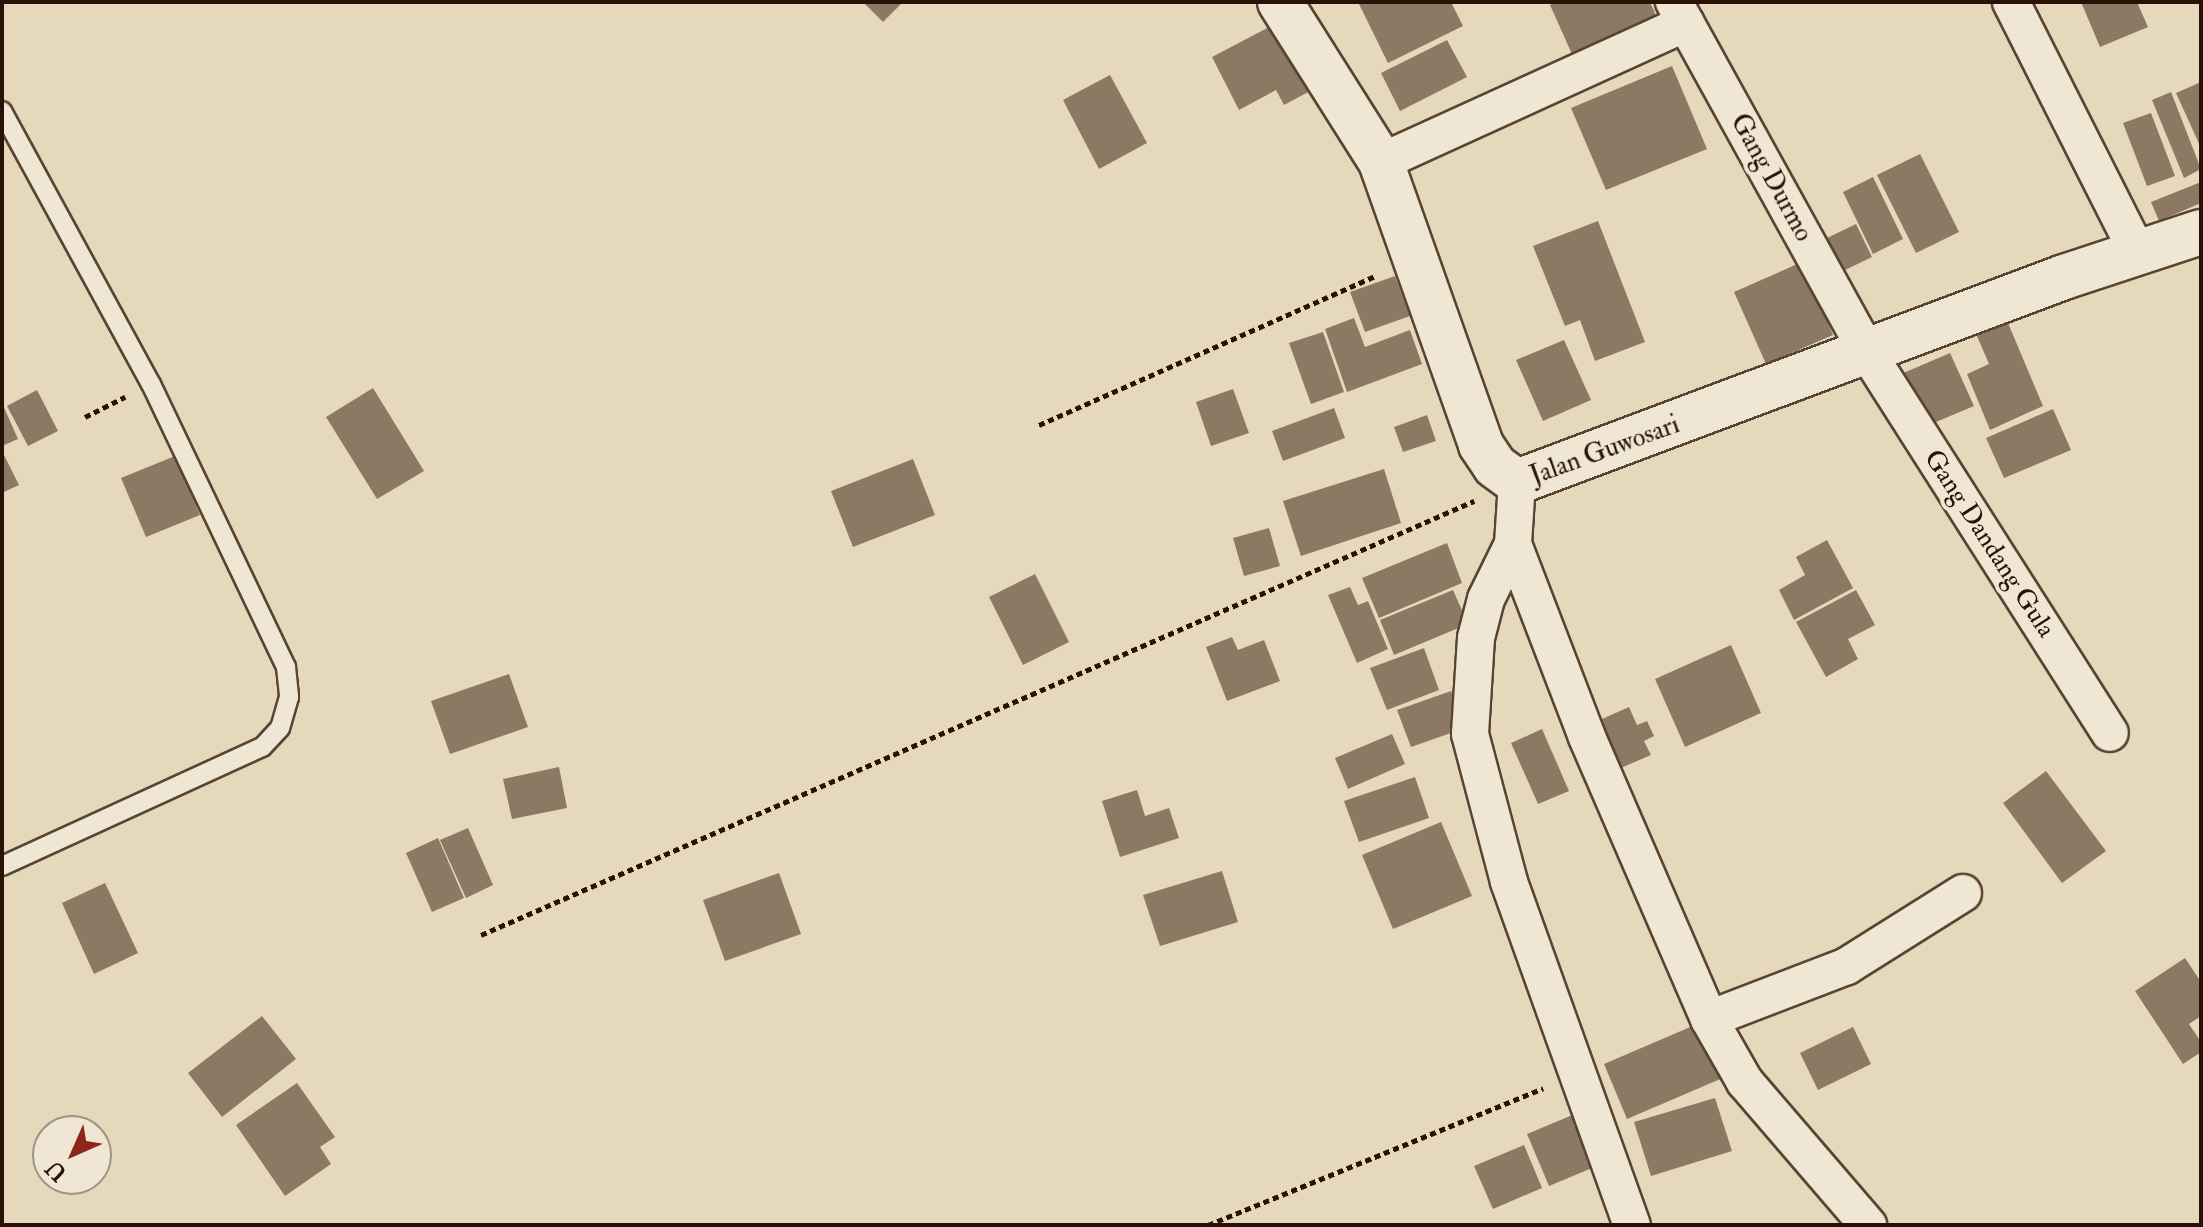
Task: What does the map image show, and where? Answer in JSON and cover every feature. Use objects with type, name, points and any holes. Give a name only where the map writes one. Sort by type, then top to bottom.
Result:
[{"type":"street","name":"Jalan Guwosari","points":[[1280,2],[1381,162],[1481,445],[1495,466],[1517,482],[1869,355],[2064,277],[2139,255],[2201,232]]},
{"type":"street","points":[[2011,2],[2139,255]]},
{"type":"street","points":[[1381,162],[1680,12]]},
{"type":"street","name":"Gang Durmo","points":[[1680,12],[1869,355]]},
{"type":"street","name":"Gang Dandang Gula","points":[[1869,355],[2110,733]]},
{"type":"street","points":[[1517,482],[1513,544],[1486,599],[1476,638],[1470,734],[1509,882],[1632,1225]]},
{"type":"street","points":[[1513,544],[1587,737],[1709,1019],[1745,1082],[1868,1225]]},
{"type":"street","points":[[1709,1019],[1847,966],[1963,893]]},
{"type":"lane","points":[[2,111],[151,384],[286,667],[289,697],[280,728],[262,747],[2,866]]},
{"type":"path","points":[[1039,425],[1413,259]]},
{"type":"path","points":[[85,417],[151,384]]},
{"type":"path","points":[[481,935],[1517,482]]},
{"type":"path","points":[[1208,1225],[1578,1074]]},
{"type":"building","points":[[863,2],[903,2],[883,22]]},
{"type":"building","points":[[1358,2],[1451,2],[1463,26],[1388,63]]},
{"type":"building","points":[[1555,2],[1650,2],[1660,25],[1576,63],[1550,5]]},
{"type":"building","points":[[2081,2],[2137,2],[2148,27],[2100,47]]},
{"type":"building","points":[[1271,26],[1288,58],[1296,53],[1314,89],[1284,105],[1276,90],[1239,110],[1212,57]]},
{"type":"building","points":[[1447,40],[1467,77],[1400,111],[1381,73]]},
{"type":"building","points":[[1672,66],[1707,149],[1606,190],[1571,108]]},
{"type":"building","points":[[1110,75],[1147,143],[1099,169],[1063,100]]},
{"type":"building","points":[[2201,82],[2201,148],[2176,93]]},
{"type":"building","points":[[2171,92],[2201,169],[2184,178],[2152,100]]},
{"type":"building","points":[[2151,113],[2175,176],[2147,186],[2123,123]]},
{"type":"building","points":[[1920,154],[1959,232],[1916,253],[1877,175]]},
{"type":"building","points":[[1873,177],[1903,239],[1873,254],[1843,192]]},
{"type":"building","points":[[2201,182],[2201,203],[2159,221],[2151,202]]},
{"type":"building","points":[[1598,221],[1645,342],[1595,361],[1580,320],[1565,326],[1533,246]]},
{"type":"building","points":[[1856,224],[1872,257],[1841,272],[1825,239]]},
{"type":"building","points":[[1802,262],[1833,335],[1766,364],[1734,292]]},
{"type":"building","points":[[1395,276],[1410,316],[1365,332],[1350,292]]},
{"type":"building","points":[[1354,318],[1365,347],[1410,330],[1422,364],[1347,392],[1325,329]]},
{"type":"building","points":[[2008,323],[2043,406],[1990,430],[1967,374],[1989,364],[1977,336]]},
{"type":"building","points":[[1323,332],[1344,392],[1311,404],[1289,343]]},
{"type":"building","points":[[1564,340],[1591,400],[1543,421],[1516,360]]},
{"type":"building","points":[[1950,353],[1974,406],[1924,427],[1901,374]]},
{"type":"building","points":[[373,388],[424,471],[377,499],[326,417]]},
{"type":"building","points":[[1233,389],[1249,433],[1211,446],[1196,402]]},
{"type":"building","points":[[37,390],[58,431],[28,446],[7,406]]},
{"type":"building","points":[[2,403],[18,439],[2,446]]},
{"type":"building","points":[[1334,408],[1345,438],[1283,461],[1272,431]]},
{"type":"building","points":[[2053,409],[2071,450],[2004,478],[1986,438]]},
{"type":"building","points":[[1427,415],[1436,441],[1403,452],[1394,427]]},
{"type":"building","points":[[2,451],[19,485],[2,493]]},
{"type":"building","points":[[175,456],[200,515],[146,537],[121,478]]},
{"type":"building","points":[[913,459],[935,515],[853,547],[831,491]]},
{"type":"building","points":[[1384,469],[1401,523],[1301,556],[1283,501]]},
{"type":"building","points":[[1269,528],[1280,566],[1244,576],[1233,538]]},
{"type":"building","points":[[1827,540],[1853,588],[1794,620],[1779,590],[1805,575],[1796,557]]},
{"type":"building","points":[[1447,543],[1462,583],[1379,618],[1362,578]]},
{"type":"building","points":[[1035,574],[1069,642],[1023,665],[989,597]]},
{"type":"building","points":[[1350,587],[1358,605],[1368,601],[1388,649],[1357,663],[1328,595]]},
{"type":"building","points":[[1453,590],[1468,624],[1394,655],[1380,620]]},
{"type":"building","points":[[1856,590],[1875,625],[1848,639],[1858,659],[1826,677],[1796,622]]},
{"type":"building","points":[[1232,637],[1238,650],[1264,640],[1280,681],[1227,701],[1206,647]]},
{"type":"building","points":[[1731,645],[1761,713],[1685,747],[1655,679]]},
{"type":"building","points":[[1424,648],[1439,690],[1387,710],[1370,668]]},
{"type":"building","points":[[509,674],[528,727],[450,754],[431,701]]},
{"type":"building","points":[[1451,691],[1465,728],[1411,747],[1397,710]]},
{"type":"building","points":[[1629,707],[1637,725],[1647,721],[1654,736],[1644,741],[1651,755],[1614,771],[1593,723]]},
{"type":"building","points":[[1542,729],[1569,791],[1538,804],[1511,743]]},
{"type":"building","points":[[1392,734],[1405,764],[1348,789],[1335,758]]},
{"type":"building","points":[[559,767],[567,808],[512,819],[503,779]]},
{"type":"building","points":[[2046,771],[2106,851],[2062,883],[2003,803]]},
{"type":"building","points":[[1415,777],[1429,818],[1359,842],[1344,801]]},
{"type":"building","points":[[1137,790],[1145,816],[1169,808],[1179,838],[1120,857],[1102,801]]},
{"type":"building","points":[[1441,822],[1472,896],[1393,929],[1362,855]]},
{"type":"building","points":[[468,828],[493,885],[466,898],[440,840]]},
{"type":"building","points":[[438,838],[464,898],[432,912],[406,853]]},
{"type":"building","points":[[1222,871],[1238,922],[1160,946],[1143,895]]},
{"type":"building","points":[[779,873],[801,934],[725,961],[703,900]]},
{"type":"building","points":[[105,883],[138,953],[94,974],[62,903]]},
{"type":"building","points":[[2185,958],[2201,982],[2201,1016],[2189,1024],[2201,1042],[2201,1052],[2183,1064],[2135,991]]},
{"type":"building","points":[[262,1016],[296,1059],[222,1117],[188,1073]]},
{"type":"building","points":[[1702,1022],[1725,1077],[1627,1119],[1604,1064]]},
{"type":"building","points":[[1853,1027],[1871,1064],[1818,1090],[1800,1053]]},
{"type":"building","points":[[297,1083],[335,1137],[320,1147],[331,1164],[285,1196],[236,1125]]},
{"type":"building","points":[[1715,1098],[1732,1151],[1651,1176],[1634,1122]]},
{"type":"building","points":[[1582,1111],[1604,1163],[1549,1186],[1527,1134]]},
{"type":"building","points":[[1524,1145],[1542,1188],[1493,1209],[1474,1166]]}]
